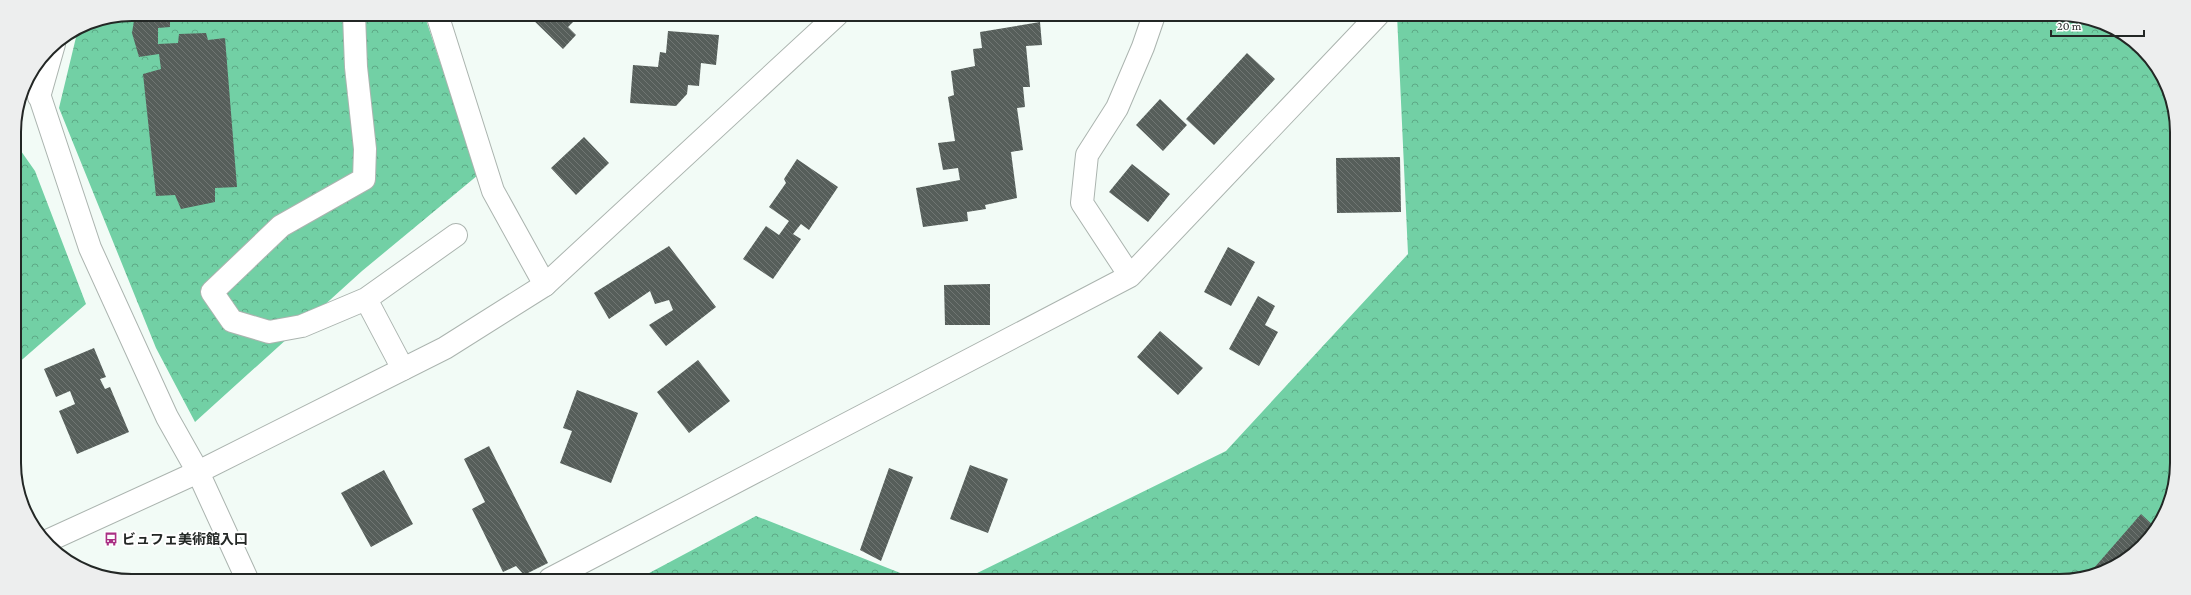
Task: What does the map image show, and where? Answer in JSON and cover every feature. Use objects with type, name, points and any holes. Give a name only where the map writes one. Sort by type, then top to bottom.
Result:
[{"type":"street","points":[[354,21],[356,67],[365,149],[364,178],[281,226],[212,292],[232,321],[269,332],[302,326],[366,299],[456,235]]},
{"type":"street","points":[[439,21],[493,191],[544,285]]},
{"type":"street","points":[[51,539],[198,472],[445,348],[544,285],[830,21]]},
{"type":"street","points":[[1130,276],[1082,203],[1087,155],[1117,108],[1143,47],[1152,21]]},
{"type":"street","points":[[560,574],[1130,276],[1373,21]]},
{"type":"street","points":[[39,97],[50,57]]},
{"type":"street","points":[[34,80],[90,248],[167,417],[198,472],[245,574]]},
{"type":"street","points":[[366,299],[403,369]]},
{"type":"green space","points":[[132,21],[426,21],[478,175],[362,271],[195,422],[156,348],[59,108],[76,36],[103,25]]},
{"type":"green space","points":[[1397,21],[2067,21],[2095,27],[2115,36],[2138,53],[2155,76],[2162,89],[2169,117],[2170,463],[2168,485],[2162,506],[2143,536],[2121,555],[2102,566],[2067,574],[975,574],[1226,451],[1408,254]]},
{"type":"green space","points":[[21,151],[35,171],[86,304],[21,361]]},
{"type":"green space","points":[[756,516],[903,574],[647,574]]},
{"type":"building","points":[[134,21],[170,21],[170,27],[158,28],[158,44],[178,43],[179,34],[206,33],[208,40],[225,38],[237,187],[215,188],[215,202],[181,209],[175,195],[156,196],[143,74],[161,69],[159,54],[139,57],[132,33]]},
{"type":"building","points":[[534,21],[574,21],[568,27],[576,35],[563,49]]},
{"type":"building","points":[[1040,22],[1042,45],[1026,46],[1030,87],[1023,87],[1025,107],[1017,108],[1023,150],[1011,152],[1017,198],[985,205],[986,209],[967,212],[968,221],[923,227],[916,188],[960,180],[958,168],[943,170],[938,143],[955,141],[948,97],[954,95],[951,71],[975,66],[973,49],[982,48],[980,32]]},
{"type":"building","points":[[668,31],[719,35],[716,65],[701,63],[699,86],[688,85],[687,94],[676,106],[630,103],[633,65],[658,67],[660,52],[666,53]]},
{"type":"building","points":[[1247,53],[1275,79],[1214,145],[1186,119]]},
{"type":"building","points":[[1160,99],[1187,125],[1163,151],[1136,125]]},
{"type":"building","points":[[584,137],[609,163],[576,195],[551,168]]},
{"type":"building","points":[[1400,157],[1401,212],[1337,213],[1336,158]]},
{"type":"building","points":[[797,159],[838,187],[809,230],[801,224],[793,234],[801,239],[773,279],[743,259],[766,226],[779,235],[789,221],[769,207],[786,183],[784,179]]},
{"type":"building","points":[[1132,164],[1170,194],[1148,222],[1109,192]]},
{"type":"building","points":[[669,246],[716,307],[666,346],[649,325],[673,310],[669,300],[655,304],[650,291],[609,319],[594,293]]},
{"type":"building","points":[[1228,247],[1255,262],[1231,306],[1204,292]]},
{"type":"building","points":[[990,284],[990,325],[945,325],[944,285]]},
{"type":"building","points":[[1258,296],[1275,306],[1265,325],[1278,332],[1259,366],[1229,349]]},
{"type":"building","points":[[1160,331],[1203,368],[1178,395],[1137,357]]},
{"type":"building","points":[[94,348],[106,377],[100,379],[105,389],[110,387],[129,432],[77,454],[59,411],[75,404],[70,391],[56,397],[44,369]]},
{"type":"building","points":[[698,360],[730,401],[689,433],[657,392]]},
{"type":"building","points":[[577,390],[638,413],[611,483],[560,463],[572,431],[563,428]]},
{"type":"building","points":[[489,446],[548,563],[526,574],[523,574],[516,566],[503,572],[472,509],[485,502],[464,459]]},
{"type":"building","points":[[970,465],[1008,479],[988,533],[950,519]]},
{"type":"building","points":[[889,468],[913,477],[881,561],[860,550]]},
{"type":"building","points":[[384,470],[413,524],[371,547],[341,493]]},
{"type":"building","points":[[2141,514],[2152,524],[2143,536],[2132,547],[2115,559],[2094,568]]},
{"type":"place","name":"ビュフェ美術館入口","points":[[111,539]]}]
